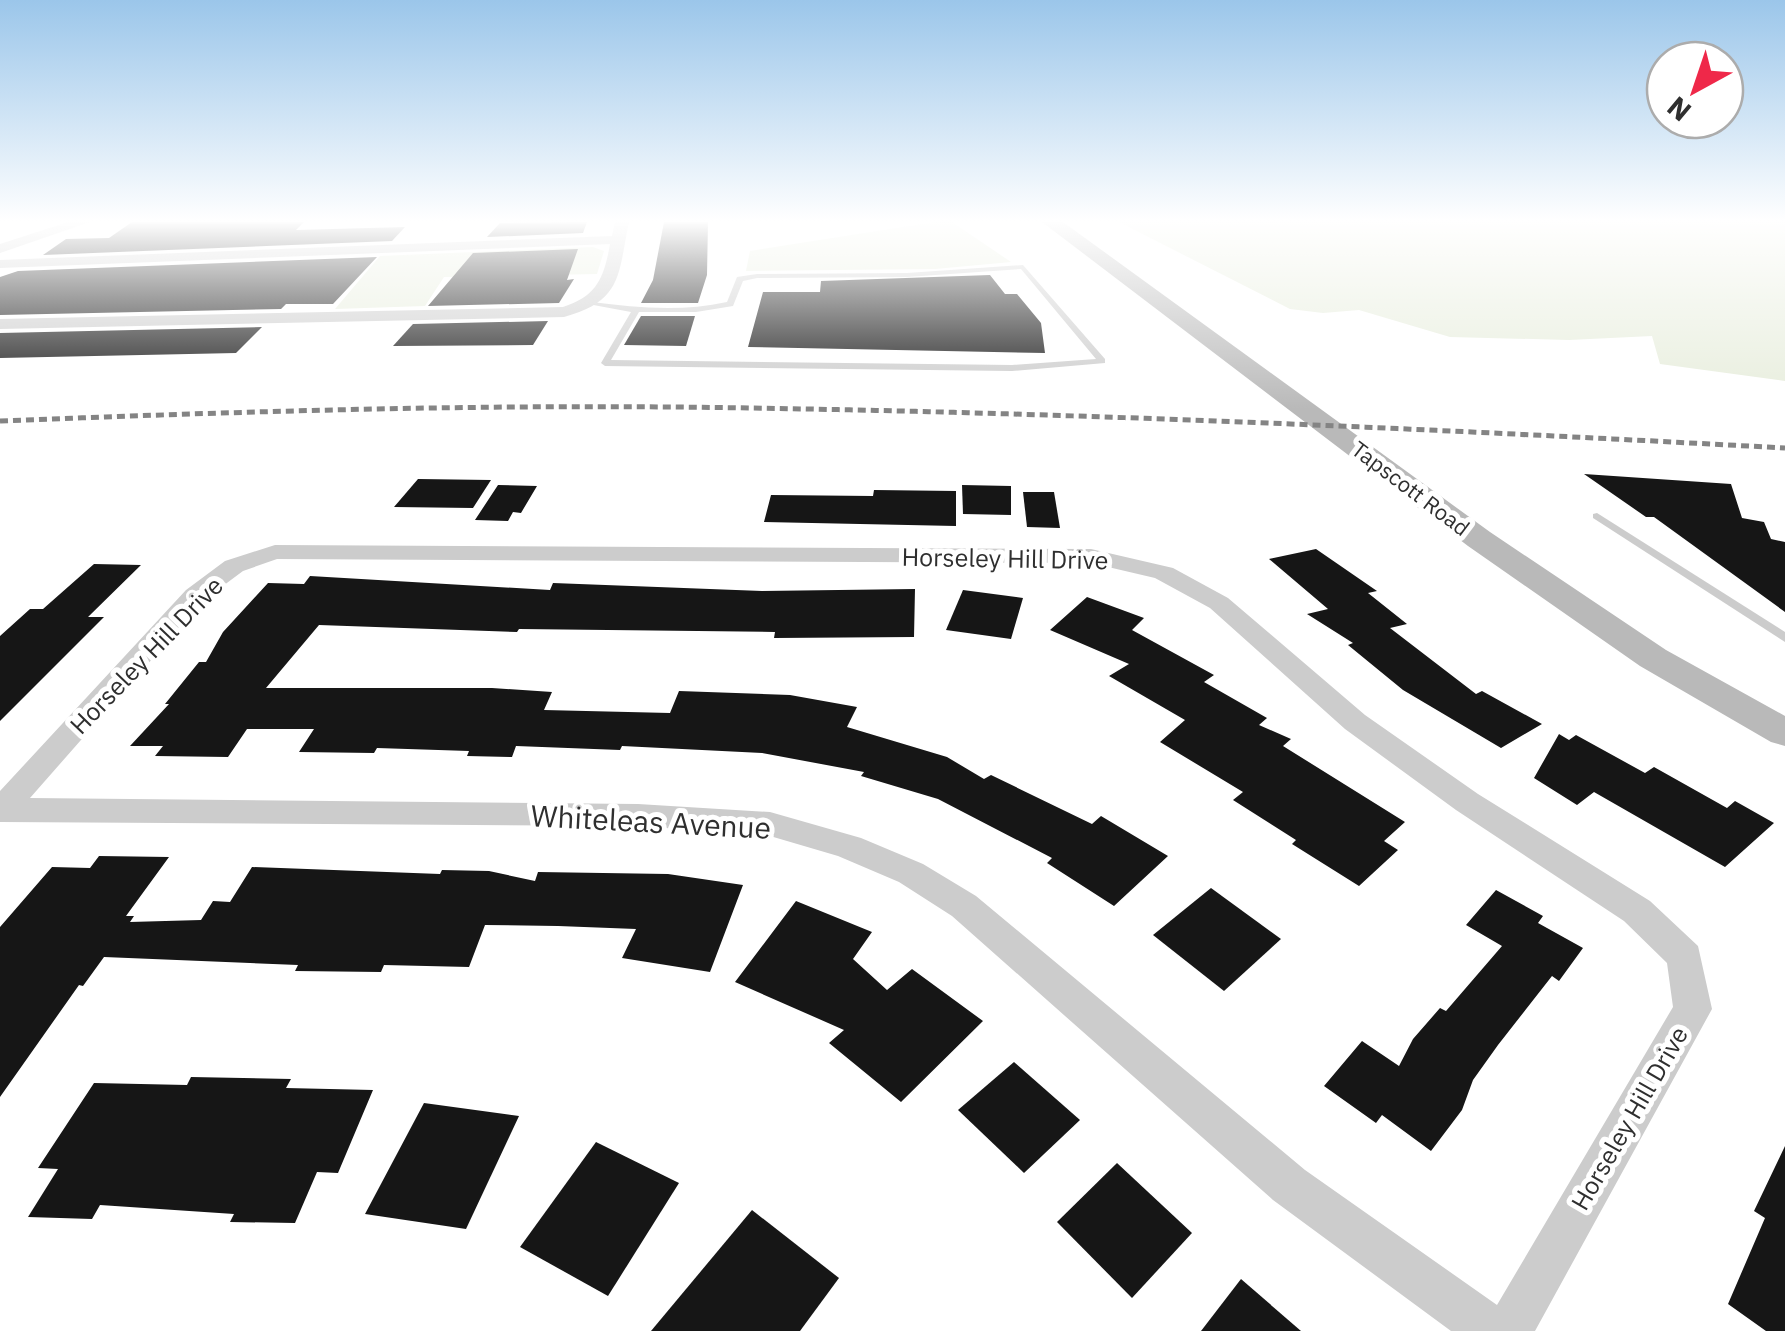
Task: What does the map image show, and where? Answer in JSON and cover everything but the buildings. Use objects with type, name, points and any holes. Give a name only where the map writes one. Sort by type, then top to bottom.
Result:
[{"type":"street","points":[[0,324],[564,312],[592,304],[610,284]]},
{"type":"street","name":"Tapscott Road","points":[[1135,284],[1479,539],[1653,658],[1785,733]]},
{"type":"street","name":"Horseley Hill Drive","points":[[1,810],[196,595],[234,566],[276,552],[1090,556],[1164,572],[1219,603],[1355,722],[1451,791],[1637,911],[1685,957],[1693,1009],[1546,1260],[1509,1331]]},
{"type":"street","name":"Whiteleas Avenue","points":[[1,810],[638,814],[770,824],[849,846],[911,873],[964,906],[1290,1185],[1492,1331]]},
{"type":"lane","points":[[592,304],[636,310],[711,309],[730,304],[738,284]]},
{"type":"lane","points":[[636,310],[606,363],[1012,368],[1102,361],[1037,284]]},
{"type":"lane","points":[[1596,516],[1785,638]]},
{"type":"green space","points":[[356,284],[439,284],[425,306],[335,309]]},
{"type":"green space","points":[[1241,284],[1785,284],[1785,381],[1660,364],[1652,336],[1569,340],[1450,337],[1359,310],[1323,313],[1290,309]]},
{"type":"railway","points":[[0,421],[420,408],[812,409],[1229,422],[1785,448]]}]
